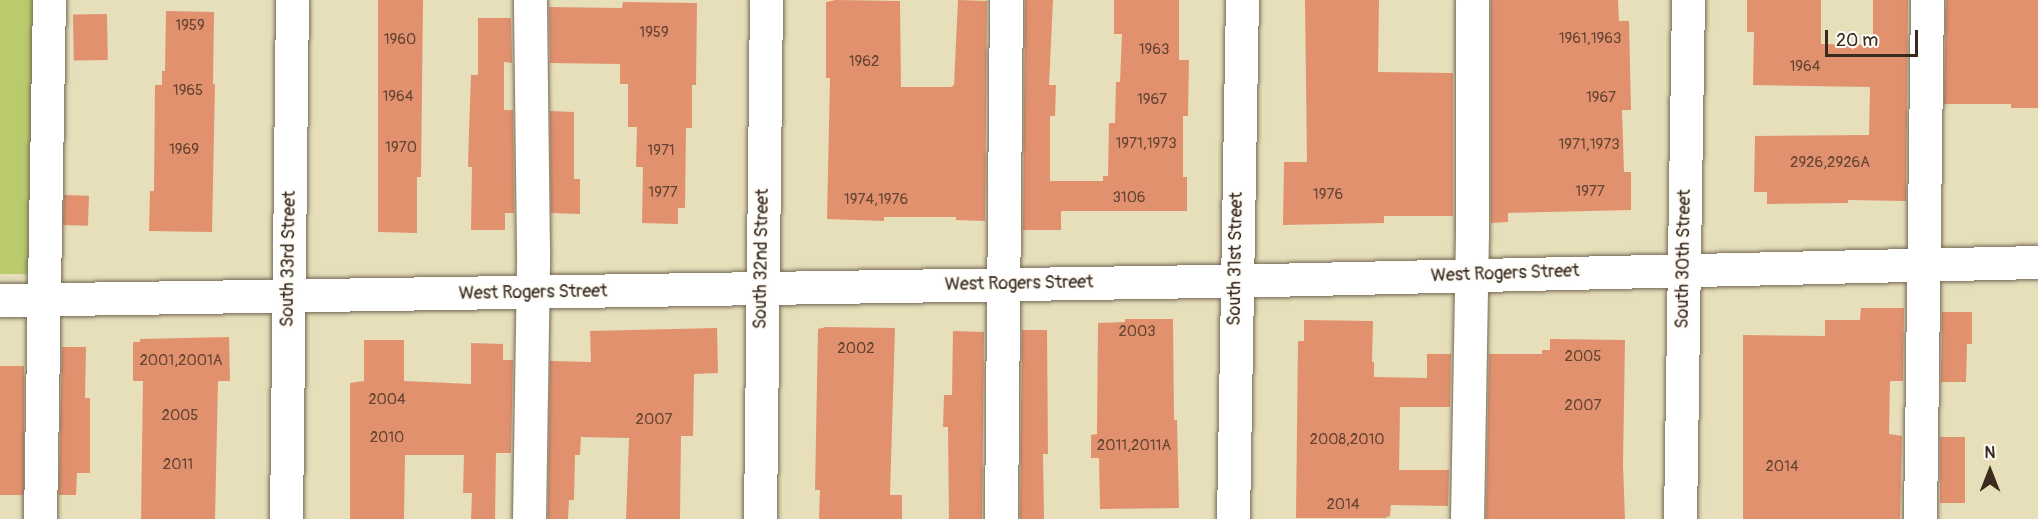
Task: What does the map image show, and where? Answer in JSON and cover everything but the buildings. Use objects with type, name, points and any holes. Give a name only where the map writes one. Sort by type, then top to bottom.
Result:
[{"type":"street","points":[[40,519],[49,0]]},
{"type":"street","name":"South 33rd Street","points":[[286,519],[292,0]]},
{"type":"street","points":[[529,519],[530,0]]},
{"type":"street","name":"South 32nd Street","points":[[760,519],[766,0]]},
{"type":"street","points":[[1001,519],[1006,0]]},
{"type":"street","name":"South 31st Street","points":[[1233,519],[1242,0]]},
{"type":"street","points":[[1467,519],[1472,0]]},
{"type":"street","name":"South 30th Street","points":[[1680,519],[1688,0]]},
{"type":"street","points":[[1920,519],[1926,0]]},
{"type":"street","name":"West Rogers Street","points":[[0,300],[531,294],[762,287],[1236,281],[2038,262]]},
{"type":"green space","points":[[0,0],[34,0],[34,274],[0,274]]}]
